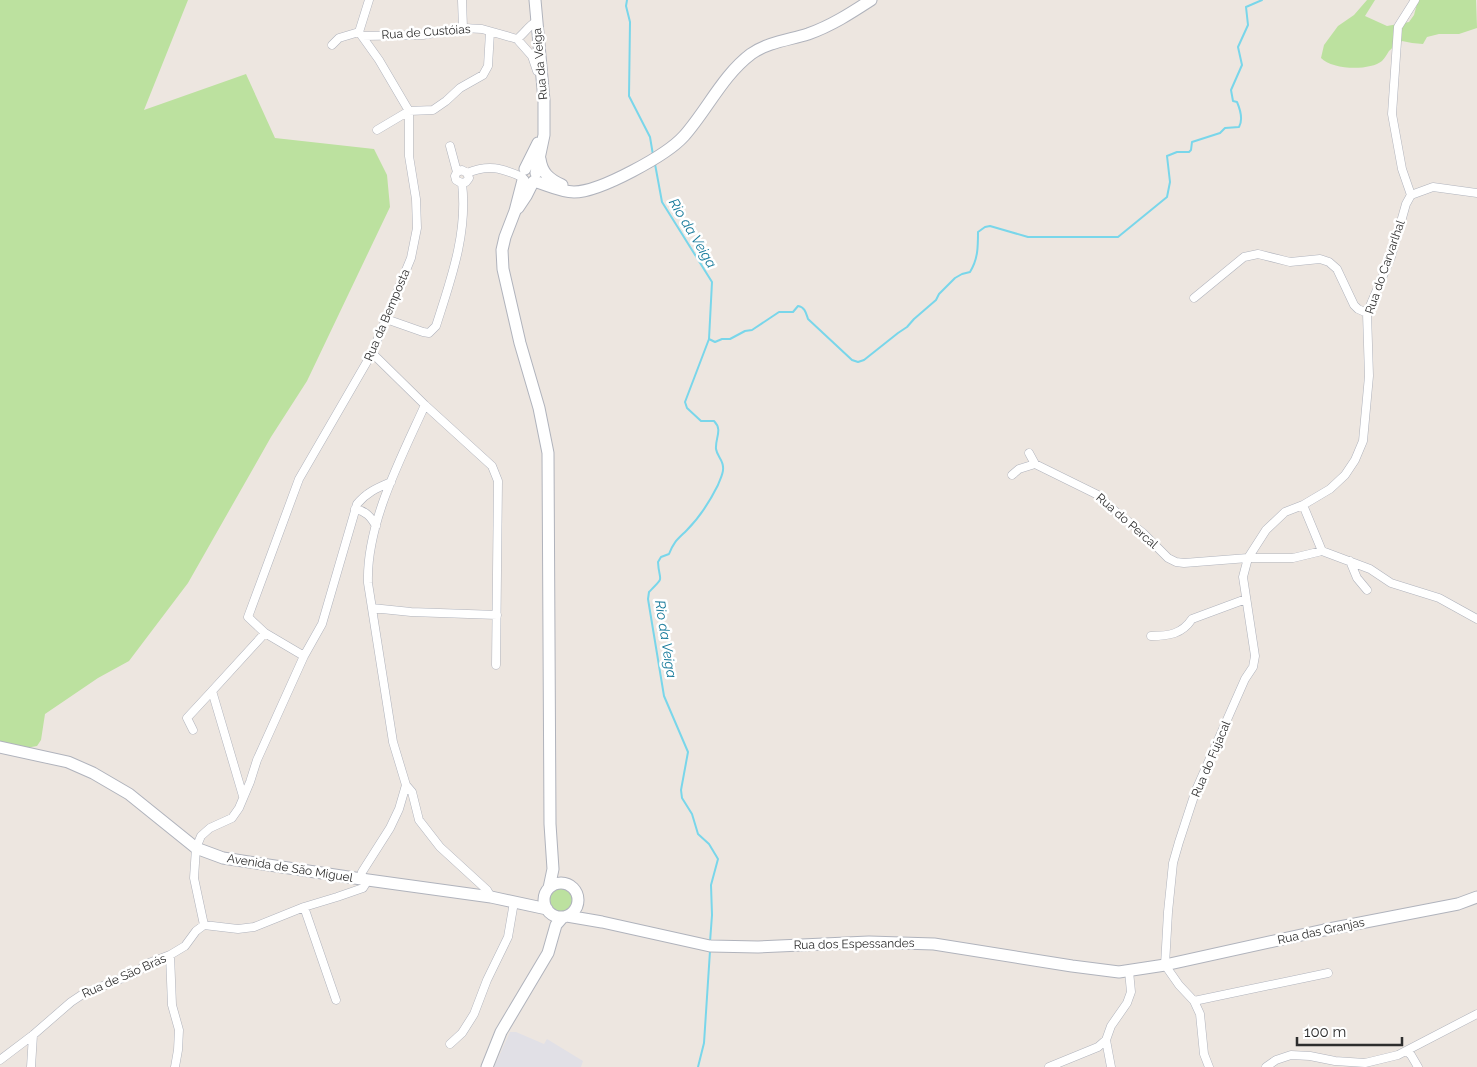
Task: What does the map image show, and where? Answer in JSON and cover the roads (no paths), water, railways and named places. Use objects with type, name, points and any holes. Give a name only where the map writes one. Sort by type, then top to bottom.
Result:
[{"type":"main road","name":"Rua da Veiga","points":[[529,176],[540,159],[544,135],[535,0]]},
{"type":"main road","points":[[529,176],[566,191],[585,191],[602,186],[659,157],[683,137],[735,69],[752,54],[774,43],[809,34],[837,22],[871,0]]},
{"type":"main road","name":"Rua da Veiga","points":[[529,176],[544,127]]},
{"type":"main road","points":[[540,159],[541,168],[550,183]]},
{"type":"main road","points":[[526,196],[529,176]]},
{"type":"main road","points":[[529,176],[504,237],[502,269],[520,343],[539,408],[548,453],[550,824],[553,869],[544,898],[548,911],[550,944]]},
{"type":"main road","points":[[515,211],[526,196],[550,183]]},
{"type":"main road","name":"Avenida de São Miguel","points":[[0,747],[68,762],[93,773],[129,794],[196,848],[223,858],[491,897],[548,911]]},
{"type":"main road","points":[[553,869],[576,890],[578,901],[585,912],[602,922]]},
{"type":"main road","points":[[516,902],[531,900],[560,883],[572,886]]},
{"type":"main road","name":"Rua das Granjas","points":[[1165,965],[1324,930],[1458,904],[1477,897]]},
{"type":"main road","points":[[487,1067],[501,1032],[548,953],[556,925],[573,913],[578,901]]},
{"type":"main road","points":[[548,911],[553,915],[565,917]]},
{"type":"main road","name":"Rua dos Espessandes","points":[[565,917],[602,922],[709,946],[758,947],[869,942],[934,944],[1119,972],[1165,965]]},
{"type":"street","points":[[360,34],[369,0]]},
{"type":"street","points":[[462,0],[463,28]]},
{"type":"street","points":[[1415,0],[1398,27],[1392,114],[1402,169],[1411,195],[1433,187],[1477,193]]},
{"type":"street","points":[[537,21],[517,39],[532,56],[537,71],[541,72]]},
{"type":"street","name":"Rua de Custóias","points":[[360,34],[423,35],[463,28],[482,29],[517,39]]},
{"type":"street","points":[[377,130],[409,111],[433,110],[460,88],[483,75],[488,66],[490,32]]},
{"type":"street","points":[[332,45],[339,38],[360,34]]},
{"type":"street","points":[[360,34],[379,60],[409,111]]},
{"type":"street","name":"Rua da Bemposta","points":[[265,633],[248,617],[299,479],[372,353],[411,258],[416,228],[416,199],[409,156],[409,111]]},
{"type":"street","points":[[450,146],[457,172],[456,180],[462,183]]},
{"type":"street","points":[[467,173],[480,168],[501,168],[529,176]]},
{"type":"street","points":[[457,172],[462,170],[467,173]]},
{"type":"street","points":[[462,183],[468,180],[467,173]]},
{"type":"street","points":[[386,319],[429,333],[436,326],[459,250],[465,204],[462,183]]},
{"type":"street","name":"Rua do Carvarlhal","points":[[1248,558],[1266,530],[1285,512],[1303,505],[1330,489],[1355,460],[1363,441],[1369,376],[1367,313],[1391,258],[1406,204],[1411,195]]},
{"type":"street","points":[[1194,298],[1244,257],[1258,254],[1290,262],[1320,259],[1330,262],[1336,269],[1354,305],[1367,313]]},
{"type":"street","points":[[372,353],[425,405],[492,466],[498,481],[496,666]]},
{"type":"street","points":[[425,405],[391,482],[376,526],[368,565],[372,608],[393,742],[406,785],[412,792],[419,820],[440,847],[487,890],[491,897]]},
{"type":"street","points":[[1012,475],[1019,469],[1036,464],[1030,452]]},
{"type":"street","name":"Rua do Percal","points":[[1036,464],[1098,495],[1144,534],[1168,558],[1176,562],[1248,558],[1293,558],[1322,551]]},
{"type":"street","points":[[391,482],[374,489],[364,496],[355,509],[322,624],[304,656],[257,760],[239,808],[232,818],[210,828],[201,836],[196,848],[194,878],[204,925],[238,929],[254,927],[304,907],[363,888],[362,872],[390,828],[399,809],[406,785]]},
{"type":"street","points":[[1303,505],[1322,551],[1370,569],[1391,583],[1439,598],[1477,619]]},
{"type":"street","points":[[355,509],[371,516],[376,526]]},
{"type":"street","name":"Rua do Fujacal","points":[[1165,965],[1173,863],[1179,842],[1196,790],[1245,679],[1253,666],[1255,656],[1243,577],[1248,558]]},
{"type":"street","points":[[1350,561],[1356,578],[1367,590]]},
{"type":"street","points":[[1152,636],[1167,636],[1177,633],[1187,626],[1192,619],[1246,599]]},
{"type":"street","points":[[372,608],[411,612],[497,615]]},
{"type":"street","points":[[193,730],[187,718],[265,633],[304,656]]},
{"type":"street","points":[[212,691],[243,796]]},
{"type":"street","points":[[450,1044],[462,1033],[474,1014],[487,980],[508,937],[516,902]]},
{"type":"street","points":[[304,907],[336,1000]]},
{"type":"street","name":"Rua de São Brás","points":[[0,1060],[83,994],[135,973],[149,963],[170,955],[184,946],[196,931],[204,925]]},
{"type":"street","points":[[170,955],[172,1005],[179,1030],[175,1067]]},
{"type":"street","points":[[1165,965],[1179,985],[1194,1001],[1200,1014],[1204,1054],[1209,1067]]},
{"type":"street","points":[[1049,1067],[1098,1047],[1106,1040],[1111,1026],[1127,1003],[1130,992],[1128,971]]},
{"type":"street","points":[[1194,1001],[1328,973]]},
{"type":"street","points":[[1266,1067],[1276,1060],[1291,1056],[1310,1056],[1335,1061],[1365,1063],[1398,1056],[1477,1014]]},
{"type":"street","points":[[31,1067],[33,1035]]},
{"type":"street","points":[[1106,1040],[1111,1067]]},
{"type":"street","points":[[1406,1051],[1418,1067]]},
{"type":"waterway","name":"Rio da Veiga","points":[[627,0],[626,6],[630,22],[629,96],[650,137],[653,155]]},
{"type":"waterway","points":[[709,339],[715,342],[722,339],[730,339],[745,331],[752,330],[779,312],[793,312],[798,306],[804,309],[808,319],[852,360],[858,362],[864,360],[907,327],[936,300],[939,294],[955,278],[970,272],[976,258],[978,232],[985,227],[990,226],[1028,237],[1118,237],[1167,197],[1170,182],[1167,156],[1177,152],[1189,152],[1192,142],[1220,133],[1225,128],[1239,127],[1241,121],[1240,111],[1237,102],[1233,101],[1231,90],[1242,65],[1238,47],[1248,25],[1246,7],[1262,0]]},
{"type":"waterway","name":"Rio da Veiga","points":[[655,164],[662,202],[712,282],[709,339],[685,402],[687,408],[701,421],[714,421],[717,424],[716,449],[722,462],[723,472],[708,503],[692,525],[676,540],[669,554],[661,557],[658,562],[660,581],[649,592],[648,599],[664,696],[688,752],[681,790],[682,798],[692,814],[698,834],[709,844],[718,859],[711,885],[712,915],[710,942]]},
{"type":"waterway","name":"Rio da Veiga","points":[[698,1067],[704,1043],[710,951]]}]
